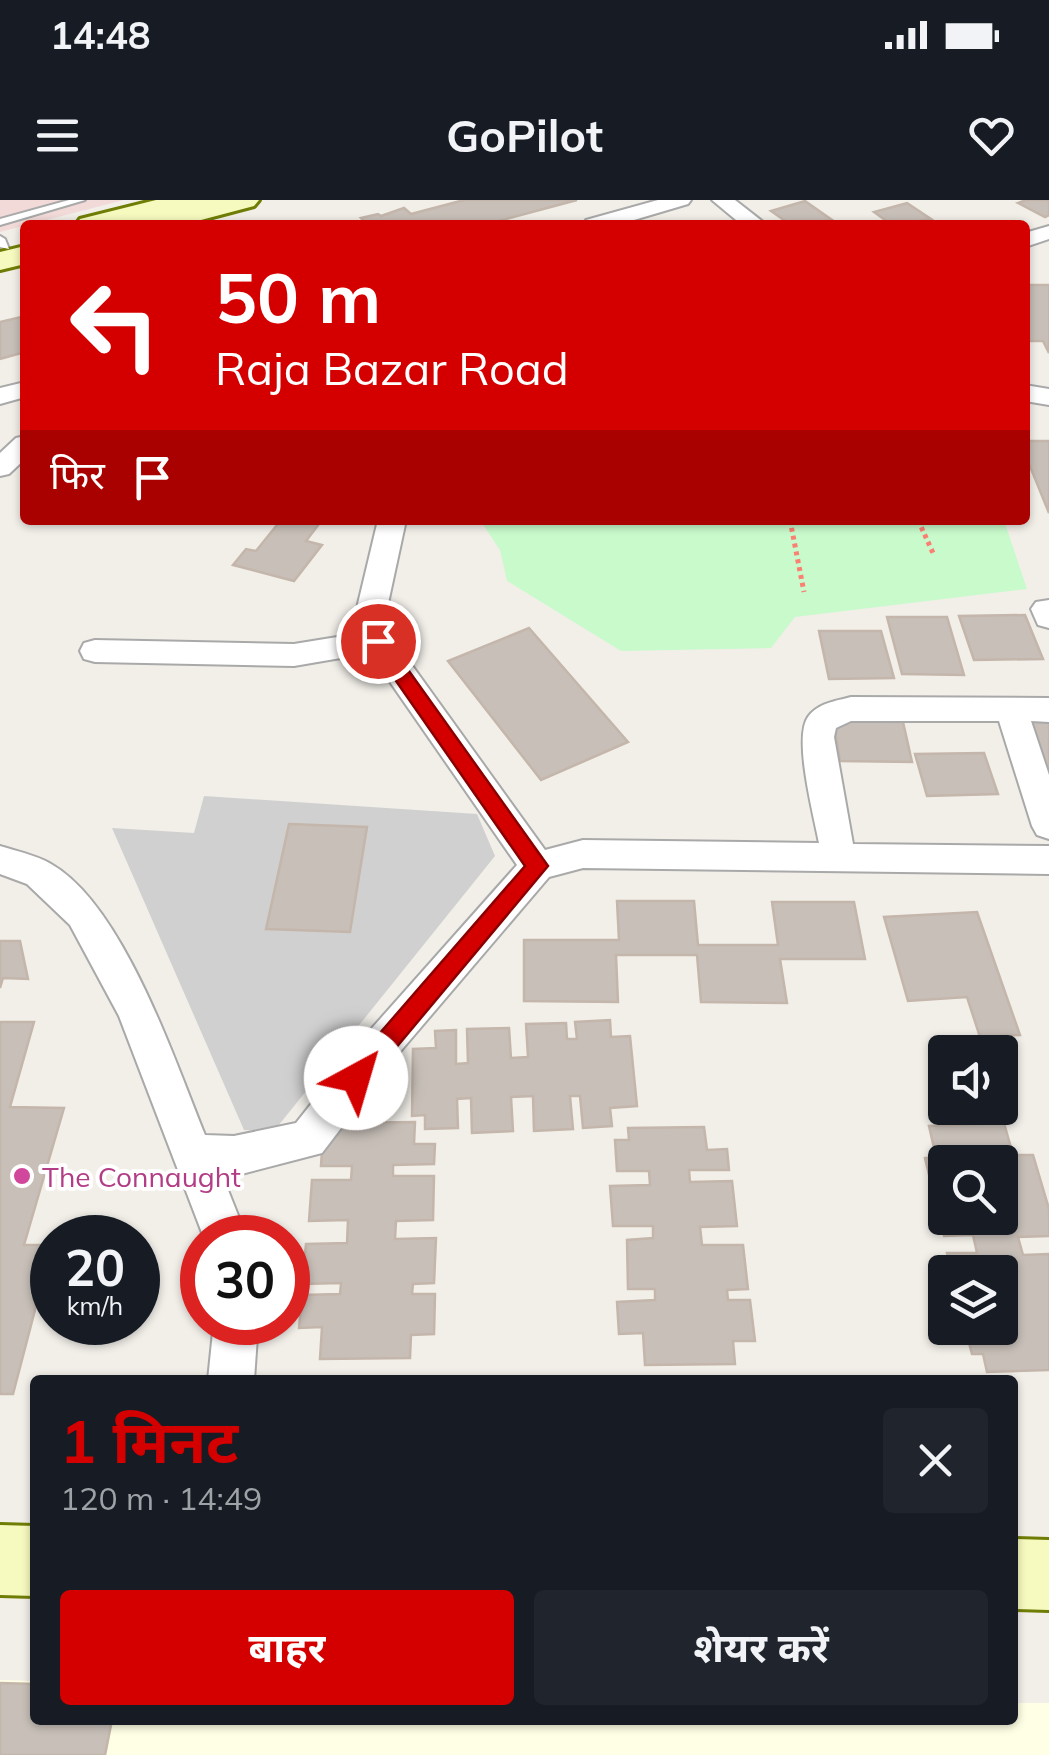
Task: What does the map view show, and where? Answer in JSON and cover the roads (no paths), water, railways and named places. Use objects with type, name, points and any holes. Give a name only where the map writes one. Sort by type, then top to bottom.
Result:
[{"type":"main road","points":[[112,220],[191,200]]},
{"type":"main road","points":[[165,220],[244,200]]},
{"type":"main road","points":[[0,1560],[30,1561]]},
{"type":"main road","points":[[1018,1574],[1049,1574]]},
{"type":"street","points":[[611,220],[681,200]]},
{"type":"street","points":[[728,205],[767,200]]},
{"type":"street","points":[[728,205],[749,220]]},
{"type":"street","points":[[0,468],[20,449]]},
{"type":"street","points":[[391,525],[372,608],[378,641],[538,866]]},
{"type":"street","points":[[95,651],[268,656],[336,650],[378,641]]},
{"type":"street","points":[[838,856],[818,737],[821,722],[832,714],[851,709],[1049,710]]},
{"type":"street","points":[[1012,710],[1049,826]]},
{"type":"street","points":[[191,1153],[234,1156],[308,1139],[379,1048],[538,866],[583,854],[1049,860]]},
{"type":"street","points":[[0,860],[39,874],[83,914],[136,1012],[220,1215]]},
{"type":"street","points":[[231,1375],[234,1345]]},
{"type":"lane","points":[[48,220],[80,200]]},
{"type":"place","name":"The Connaught","points":[[22,1176]]}]
